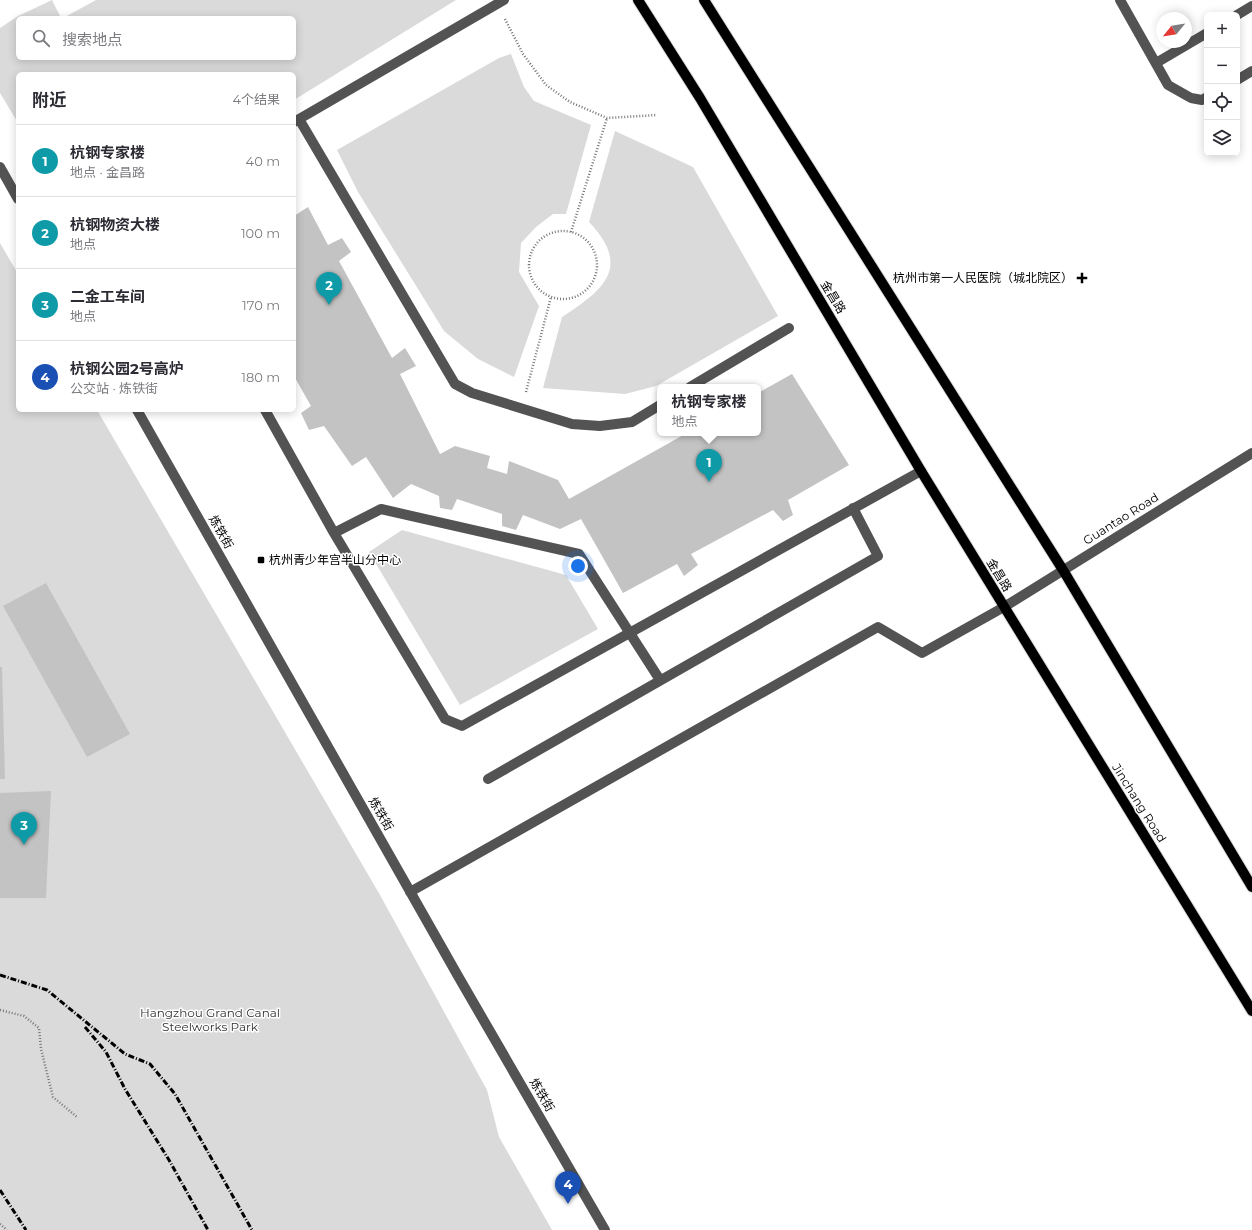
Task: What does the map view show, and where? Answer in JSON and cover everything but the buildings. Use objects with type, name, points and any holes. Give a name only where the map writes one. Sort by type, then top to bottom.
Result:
[{"type":"main road","name":"金昌路","points":[[638,0],[704,105],[921,471],[1004,607]]},
{"type":"main road","points":[[704,0],[1063,570],[1252,887]]},
{"type":"main road","name":"Jinchang Road","points":[[1004,607],[1252,1011]]},
{"type":"street","points":[[1120,0],[1168,85],[1190,98],[1202,100],[1204,99]]},
{"type":"street","points":[[500,2],[296,120],[455,384],[472,393],[572,424],[600,426],[632,422],[657,407]]},
{"type":"street","points":[[1240,13],[1252,6]]},
{"type":"street","points":[[1156,63],[1204,35]]},
{"type":"street","points":[[1240,78],[1252,71]]},
{"type":"street","points":[[0,167],[16,195]]},
{"type":"street","points":[[695,384],[789,328]]},
{"type":"street","name":"炼铁街","points":[[138,412],[410,892],[605,1230]]},
{"type":"street","points":[[265,412],[334,534],[445,719],[462,726],[921,471]]},
{"type":"street","name":"Guantao Road","points":[[410,892],[878,627],[922,653],[1004,607],[1252,453]]},
{"type":"street","points":[[488,779],[878,556],[853,508]]},
{"type":"street","points":[[334,534],[380,509],[579,554],[629,634],[660,680]]},
{"type":"path","points":[[500,2],[523,54],[546,85],[570,102],[607,118],[657,115]]},
{"type":"path","points":[[571,232],[607,118]]},
{"type":"path","points":[[560,231],[571,232],[582,237],[590,245],[596,255],[597,266],[595,277],[590,286],[582,294],[572,298],[561,299],[551,297],[541,292],[532,278],[529,261],[532,250],[539,240],[548,234],[560,231]]},
{"type":"path","points":[[522,408],[551,297]]},
{"type":"path","points":[[0,1010],[24,1016],[39,1028],[41,1049],[53,1097],[77,1116]]},
{"type":"path","points":[[0,1224],[7,1230]]},
{"type":"green space","points":[[52,0],[60,16],[18,16]]},
{"type":"green space","points":[[96,0],[456,0],[296,99],[296,72],[16,72],[16,120],[0,93],[0,28],[16,17],[16,60],[296,60],[296,16],[67,16]]},
{"type":"green space","points":[[511,54],[524,87],[534,101],[591,125],[566,214],[553,214],[536,227],[521,243],[519,272],[539,306],[514,377],[478,359],[444,331],[358,192],[337,150],[499,58]]},
{"type":"green space","points":[[615,131],[693,167],[778,316],[659,384],[657,384],[656,386],[625,394],[543,388],[562,317],[590,297],[600,287],[607,276],[610,265],[609,252],[602,238],[589,222]]},
{"type":"green space","name":"Hangzhou Grand Canal Steelworks Park","points":[[0,243],[16,271],[16,412],[98,412],[380,895],[487,1090],[499,1137],[552,1230],[0,1230]]},
{"type":"green space","points":[[402,530],[566,575],[598,629],[460,705],[369,552]]},
{"type":"railway","points":[[0,975],[47,990],[125,1054],[150,1064],[175,1094],[252,1230]]},
{"type":"railway","points":[[85,1027],[106,1052],[125,1089],[169,1160],[208,1230]]},
{"type":"railway","points":[[0,1190],[26,1230]]},
{"type":"place","name":"杭州市第一人民医院（城北院区）","points":[[1082,278]]},
{"type":"place","name":"杭钢物资大楼","points":[[329,305]]},
{"type":"place","name":"杭钢专家楼","points":[[709,482]]},
{"type":"place","name":"杭州青少年宫半山分中心","points":[[261,560]]},
{"type":"place","name":"二金工车间","points":[[24,845]]},
{"type":"place","name":"杭钢公园2号高炉","points":[[568,1204]]}]
